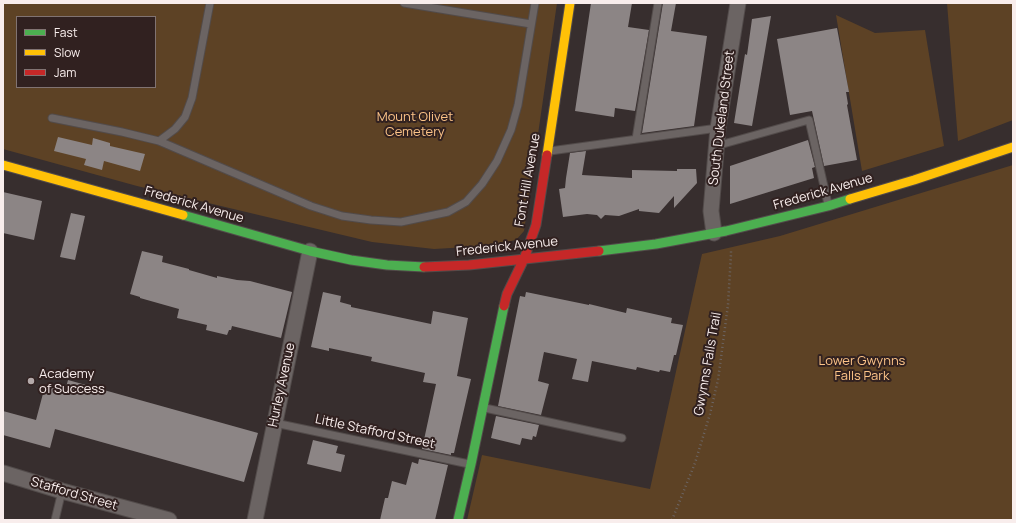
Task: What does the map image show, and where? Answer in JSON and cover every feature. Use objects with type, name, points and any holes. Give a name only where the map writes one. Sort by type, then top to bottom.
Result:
[{"type":"main road","name":"Font Hill Avenue","points":[[458,520],[484,407],[507,294],[524,259],[536,225],[570,3]]},
{"type":"main road","name":"Frederick Avenue","points":[[3,165],[310,251],[350,260],[380,264],[422,266],[469,265],[524,259],[656,244],[714,233],[828,206],[1013,147]]},
{"type":"street","name":"South Dukeland Street","points":[[714,233],[711,210],[716,146],[738,3]]},
{"type":"street","name":"Hurley Avenue","points":[[255,520],[310,251]]},
{"type":"street","name":"Stafford Street","points":[[3,473],[62,491],[169,520]]},
{"type":"lane","points":[[159,142],[175,129],[185,117],[192,98],[210,3]]},
{"type":"lane","points":[[404,3],[531,24]]},
{"type":"lane","points":[[52,118],[122,132],[159,142],[311,206],[342,216],[401,222],[448,212],[466,202],[482,184],[498,161],[511,130],[518,105],[534,3]]},
{"type":"lane","points":[[636,140],[658,3]]},
{"type":"lane","points":[[716,146],[810,120],[828,206]]},
{"type":"lane","points":[[547,152],[718,128]]},
{"type":"lane","points":[[484,407],[622,438]]},
{"type":"lane","name":"Little Stafford Street","points":[[275,423],[471,464]]},
{"type":"lane","points":[[55,520],[62,491]]},
{"type":"path","name":"Gwynns Falls Trail","points":[[672,520],[695,463],[710,414],[718,380],[728,305],[731,254]]},
{"type":"green space","name":"Mount Olivet Cemetery","points":[[3,3],[557,3],[524,231],[516,240],[485,246],[434,249],[372,242],[137,186],[3,149]]},
{"type":"green space","points":[[947,3],[1013,3],[1013,120],[958,141]]},
{"type":"green space","points":[[836,15],[875,33],[925,30],[944,146],[862,171]]},
{"type":"green space","name":"Lower Gwynns Falls Park","points":[[1013,165],[1013,520],[467,520],[482,455],[650,489],[702,254],[780,236]]},
{"type":"building","points":[[591,3],[632,3],[628,27],[649,30],[635,111],[615,108],[614,117],[575,111]]},
{"type":"building","points":[[663,3],[676,3],[671,31],[707,36],[694,126],[642,133]]},
{"type":"building","points":[[771,16],[752,126],[734,123],[745,54],[747,55],[752,19]]},
{"type":"building","points":[[837,28],[849,92],[846,92],[847,105],[857,160],[824,166],[812,111],[790,115],[777,39]]},
{"type":"building","points":[[58,137],[92,145],[93,138],[110,143],[110,146],[145,154],[140,171],[104,161],[102,170],[84,165],[86,159],[54,151]]},
{"type":"building","points":[[808,140],[815,167],[812,168],[814,178],[730,204],[730,166]]},
{"type":"building","points":[[586,151],[582,175],[632,178],[632,170],[677,171],[677,169],[696,169],[697,183],[674,208],[674,196],[659,213],[639,211],[639,209],[619,216],[605,215],[601,219],[597,215],[587,214],[563,217],[559,189],[565,188],[570,153]]},
{"type":"building","points":[[3,192],[42,201],[34,240],[3,233]]},
{"type":"building","points":[[71,213],[85,216],[75,260],[60,257]]},
{"type":"building","points":[[142,251],[163,256],[162,262],[217,278],[217,276],[250,281],[292,292],[281,338],[232,326],[227,335],[206,330],[207,325],[177,318],[179,309],[130,294]]},
{"type":"building","points":[[323,292],[341,296],[340,302],[351,305],[351,307],[431,324],[433,311],[468,318],[457,376],[471,379],[454,453],[451,453],[451,455],[422,449],[436,384],[423,382],[425,373],[371,361],[372,357],[329,348],[329,351],[311,347]]},
{"type":"building","points":[[526,292],[589,304],[626,313],[627,308],[672,318],[671,323],[683,325],[676,355],[674,355],[670,372],[660,370],[659,372],[637,367],[636,370],[592,361],[588,382],[572,379],[577,359],[544,352],[538,381],[549,384],[541,415],[498,406],[520,296],[525,297]]},
{"type":"building","points":[[68,380],[258,433],[244,482],[55,429],[50,448],[3,435],[3,411],[36,420],[45,386],[65,391]]},
{"type":"building","points":[[496,416],[539,425],[536,437],[533,436],[532,440],[522,438],[520,445],[491,438]]},
{"type":"building","points":[[313,440],[338,446],[336,453],[345,455],[341,472],[307,464]]},
{"type":"building","points":[[419,459],[448,465],[435,520],[380,520],[385,498],[388,498],[392,481],[406,485],[412,462],[418,464]]},
{"type":"traffic: fast","points":[[599,251],[656,244],[726,231],[828,206],[850,199]]},
{"type":"traffic: fast","points":[[183,215],[310,251],[351,260],[387,265],[424,267]]},
{"type":"traffic: fast","points":[[458,520],[504,306]]},
{"type":"traffic: slow","points":[[547,155],[570,3]]},
{"type":"traffic: slow","points":[[850,199],[914,180],[1013,147]]},
{"type":"traffic: slow","points":[[3,165],[183,215]]},
{"type":"traffic: jam","points":[[504,306],[507,294],[524,259],[536,225],[547,155]]},
{"type":"traffic: jam","points":[[424,267],[469,265],[599,251]]},
{"type":"place","name":"Academy of Success","points":[[31,381]]}]
